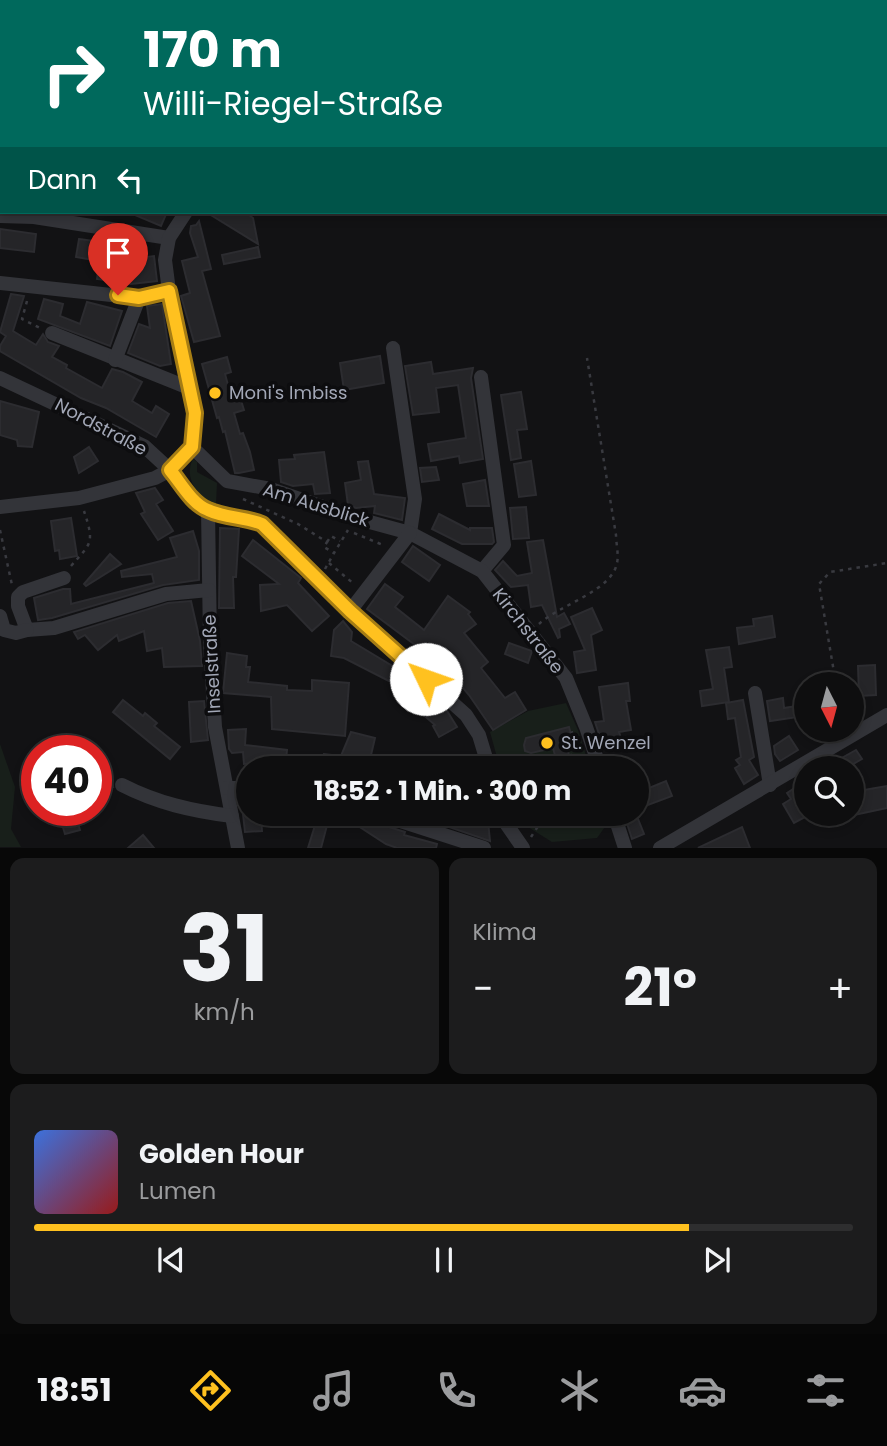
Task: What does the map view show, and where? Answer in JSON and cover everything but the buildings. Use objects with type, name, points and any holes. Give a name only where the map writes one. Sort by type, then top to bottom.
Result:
[{"type":"street","points":[[0,507],[79,498],[155,478],[170,470],[192,447],[195,413],[165,260],[169,238],[185,214]]},
{"type":"street","points":[[0,216],[34,217],[169,238]]},
{"type":"street","points":[[0,283],[139,298],[169,291]]},
{"type":"street","points":[[115,360],[139,298]]},
{"type":"street","points":[[52,333],[189,388]]},
{"type":"street","points":[[350,611],[410,533],[415,499],[393,348]]},
{"type":"street","points":[[481,377],[504,545],[482,571]]},
{"type":"street","name":"Nordstraße","points":[[0,378],[144,446],[170,470],[198,504],[208,510]]},
{"type":"street","name":"Am Ausblick","points":[[192,447],[227,481],[271,489],[351,524],[410,533]]},
{"type":"street","points":[[208,510],[262,524],[350,611],[466,715],[479,735],[485,756]]},
{"type":"street","name":"Inselstraße","points":[[208,510],[210,642],[215,727],[238,848]]},
{"type":"street","name":"Kirchstraße","points":[[410,533],[482,571],[566,678],[596,756]]},
{"type":"street","points":[[64,578],[23,592],[18,601],[0,614],[4,629],[16,633],[54,628],[166,594],[209,590]]},
{"type":"street","points":[[18,601],[27,630]]},
{"type":"street","points":[[755,693],[770,785]]},
{"type":"street","points":[[660,848],[887,715]]},
{"type":"street","points":[[122,785],[142,796],[184,809],[232,816]]},
{"type":"street","points":[[227,788],[236,788]]},
{"type":"street","points":[[416,826],[484,848]]},
{"type":"street","points":[[510,826],[520,844]]},
{"type":"street","points":[[618,826],[625,848]]},
{"type":"path","points":[[31,286],[22,319],[52,333]]},
{"type":"path","points":[[529,633],[548,616],[604,585],[617,564],[616,535],[587,358]]},
{"type":"path","points":[[239,497],[298,524],[327,542]]},
{"type":"path","points":[[64,578],[72,564],[86,552],[89,544],[88,523],[79,498]]},
{"type":"path","points":[[319,579],[351,524],[397,550]]},
{"type":"path","points":[[0,530],[12,587],[18,601]]},
{"type":"path","points":[[334,553],[324,547],[327,542],[331,536],[341,542]]},
{"type":"path","points":[[834,672],[820,584],[830,572],[887,563]]},
{"type":"path","points":[[329,564],[364,593]]},
{"type":"path","points":[[571,756],[570,748],[575,744],[568,719],[580,712]]},
{"type":"path","points":[[520,844],[536,826]]},
{"type":"shaded area","points":[[193,459],[197,462],[197,472],[217,483],[216,505],[198,492],[191,480],[190,466]]},
{"type":"shaded area","points":[[566,703],[586,756],[497,756],[490,732],[528,711]]},
{"type":"shaded area","points":[[0,744],[15,787],[11,829],[21,847],[0,847]]},
{"type":"shaded area","points":[[526,826],[606,826],[597,838],[552,842]]},
{"type":"place","name":"Moni's Imbiss","points":[[215,393]]},
{"type":"place","name":"St. Wenzel","points":[[547,743]]},
{"type":"route","points":[[118,295],[139,298],[169,291],[195,413],[192,447],[170,470],[198,504],[208,510],[262,524],[350,611],[426,679]]}]
